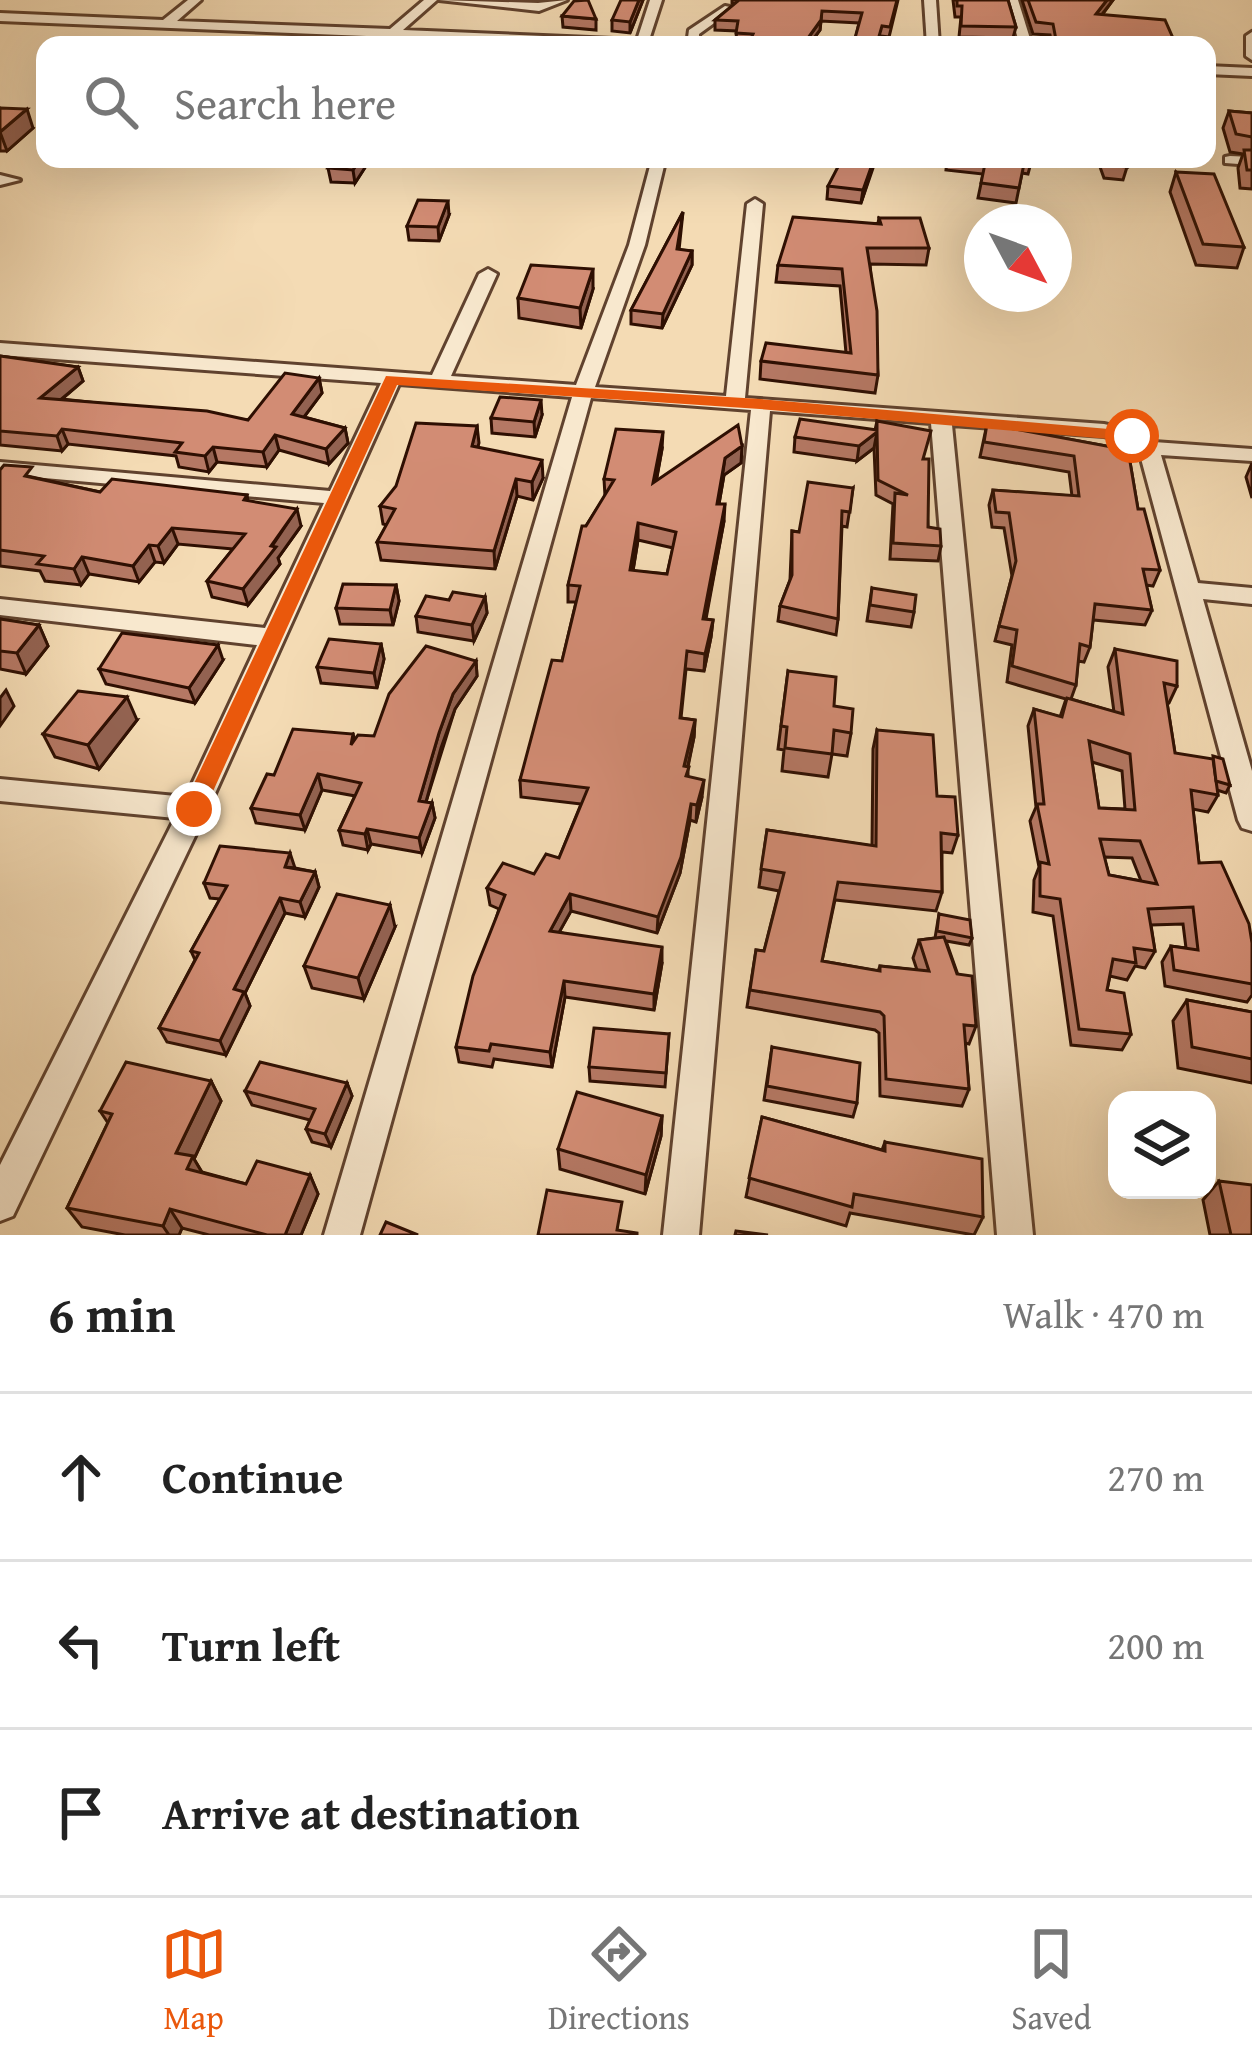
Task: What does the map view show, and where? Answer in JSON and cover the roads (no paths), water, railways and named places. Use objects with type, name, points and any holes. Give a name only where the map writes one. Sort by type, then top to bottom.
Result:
[{"type":"street","points":[[56,19],[84,0]]},
{"type":"street","points":[[166,22],[195,0]]},
{"type":"street","points":[[396,30],[430,0]]},
{"type":"street","points":[[445,0],[539,7],[561,0]]},
{"type":"street","points":[[643,36],[656,0]]},
{"type":"street","points":[[930,0],[932,36]]},
{"type":"street","points":[[1012,0],[1023,36]]},
{"type":"street","points":[[693,36],[703,22],[728,8]]},
{"type":"street","points":[[0,17],[509,36]]},
{"type":"street","points":[[324,36],[329,30]]},
{"type":"street","points":[[1252,36],[1252,56]]},
{"type":"street","points":[[1216,70],[1252,72]]},
{"type":"street","points":[[1230,160],[1252,161]]},
{"type":"street","points":[[342,1235],[583,393],[637,245],[656,168]]},
{"type":"street","points":[[681,1235],[748,403],[755,204]]},
{"type":"street","points":[[438,383],[488,274]]},
{"type":"street","points":[[0,349],[1104,430],[1132,436],[1149,448],[1252,455]]},
{"type":"street","points":[[0,1203],[194,809],[392,380]]},
{"type":"street","points":[[941,418],[1016,1235]]},
{"type":"street","points":[[1149,448],[1243,761],[1252,820]]},
{"type":"street","points":[[0,468],[338,499]]},
{"type":"street","points":[[1189,590],[1252,596]]},
{"type":"street","points":[[0,607],[273,638]]},
{"type":"street","points":[[0,790],[194,809]]}]
